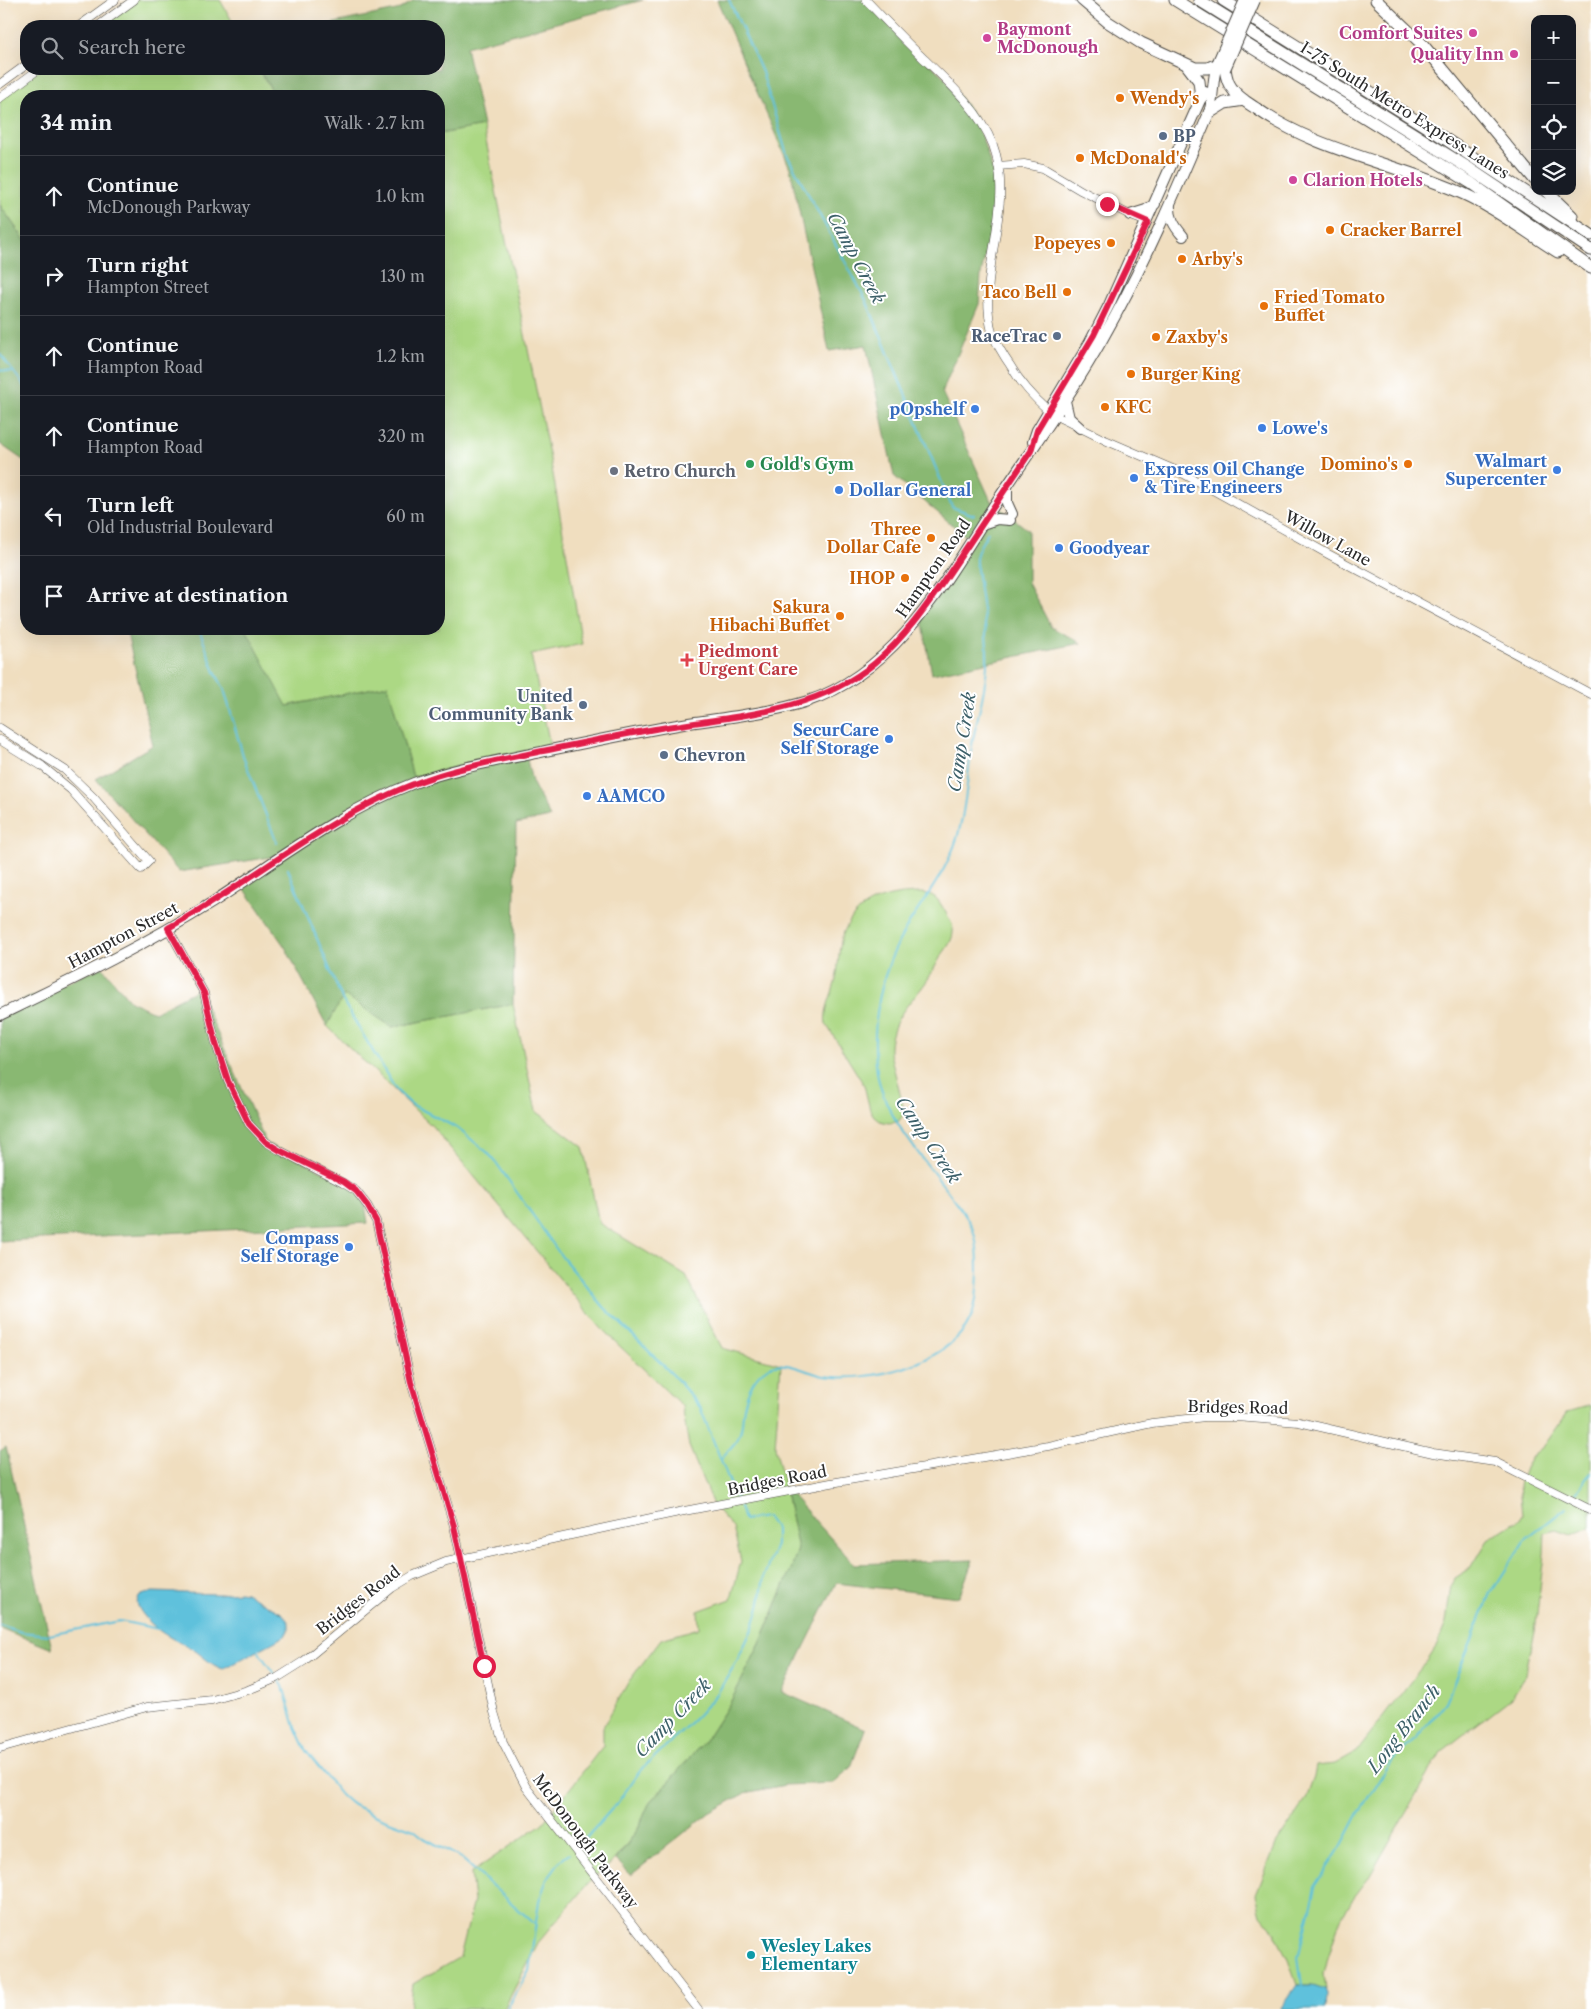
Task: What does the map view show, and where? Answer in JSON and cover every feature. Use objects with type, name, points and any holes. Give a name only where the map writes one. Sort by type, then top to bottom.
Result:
[{"type":"highway","points":[[1082,0],[1124,33],[1186,64],[1203,68],[1221,67],[1230,86],[1244,100],[1277,122],[1315,141],[1463,194],[1501,214],[1591,273]]},
{"type":"highway","points":[[1175,0],[1472,183],[1591,268]]},
{"type":"highway","name":"I-75 South Metro Express Lanes","points":[[1199,0],[1470,169],[1591,250]]},
{"type":"highway","points":[[1223,0],[1433,131],[1591,235]]},
{"type":"highway","points":[[1376,0],[1423,45],[1531,175]]},
{"type":"highway","points":[[1186,64],[1198,81],[1201,98]]},
{"type":"highway","points":[[1209,113],[1225,103],[1244,100]]},
{"type":"highway","points":[[1550,195],[1591,231]]},
{"type":"main road","name":"Hampton Road","points":[[1221,67],[1245,0]]},
{"type":"main road","name":"Hampton Road","points":[[256,873],[360,808],[400,789],[452,771],[590,740],[796,704],[822,695],[863,672],[898,640],[932,598],[1031,451],[1102,319],[1148,222],[1201,98],[1213,85],[1255,0]]},
{"type":"main road","name":"Hampton Road","points":[[1031,451],[1037,430],[1065,400],[1117,313],[1209,113],[1213,85]]},
{"type":"main road","points":[[1170,201],[1172,222],[1184,236]]},
{"type":"main road","points":[[1130,215],[1146,210],[1156,203]]},
{"type":"main road","points":[[1065,400],[1069,418],[1080,428]]},
{"type":"main road","points":[[982,524],[1011,517],[1007,503],[1007,487]]},
{"type":"main road","name":"Hampton Street","points":[[0,1015],[60,986],[168,928],[256,873]]},
{"type":"street","points":[[87,20],[115,0]]},
{"type":"street","points":[[106,20],[134,0]]},
{"type":"street","name":"Willow Lane","points":[[866,0],[966,101],[987,131],[998,166],[1001,197],[999,222],[989,282],[988,307],[993,335],[1023,386],[1034,398],[1051,413],[1080,428],[1184,474],[1328,554],[1591,694]]},
{"type":"street","points":[[0,84],[20,69]]},
{"type":"street","points":[[0,98],[31,75]]},
{"type":"street","points":[[998,166],[1024,164],[1043,168],[1076,188],[1148,222]]},
{"type":"street","points":[[0,728],[65,770],[93,798],[149,862],[141,869],[71,790],[42,766],[0,740]]},
{"type":"street","name":"McDonough Parkway","points":[[168,928],[204,993],[216,1044],[228,1081],[249,1124],[266,1142],[344,1182],[356,1191],[376,1221],[411,1382],[454,1526],[494,1712],[507,1752],[526,1787],[698,2009]]},
{"type":"street","name":"Bridges Road","points":[[0,1748],[147,1707],[212,1700],[248,1690],[277,1678],[304,1662],[385,1594],[405,1580],[446,1562],[679,1512],[831,1483],[1048,1446],[1152,1423],[1205,1417],[1236,1417],[1299,1422],[1433,1453],[1495,1462],[1591,1510]]},
{"type":"green space","points":[[131,0],[220,0],[232,20],[103,20]]},
{"type":"green space","points":[[414,0],[643,0],[466,47],[483,126],[445,133],[445,90],[271,90],[263,75],[445,75],[445,20],[349,20],[401,9]]},
{"type":"green space","points":[[717,0],[863,0],[944,77],[975,117],[994,174],[993,218],[981,275],[979,304],[942,392],[991,501],[1028,530],[1028,583],[1051,627],[1081,643],[932,674],[920,608],[967,537],[894,476],[866,345],[829,351],[790,168]]},
{"type":"green space","points":[[28,75],[263,75],[271,90],[20,90],[20,233],[0,205],[0,95]]},
{"type":"green space","points":[[483,126],[553,474],[582,644],[531,655],[550,745],[413,777],[388,685],[286,706],[249,635],[445,635],[445,133]]},
{"type":"green space","points":[[0,205],[20,233],[20,458],[0,444]]},
{"type":"green space","points":[[127,635],[249,635],[287,706],[388,685],[413,777],[525,751],[532,782],[550,817],[516,824],[513,1004],[392,1027],[344,995],[327,1026],[285,947],[242,885],[277,856],[179,872],[96,779],[153,745]]},
{"type":"green space","points":[[923,893],[931,895],[939,901],[951,922],[953,933],[950,943],[929,977],[903,1010],[892,1034],[890,1053],[903,1106],[903,1115],[898,1122],[888,1123],[880,1121],[870,1110],[864,1085],[826,1024],[825,1019],[836,979],[842,937],[847,925],[864,907],[874,901],[897,895]]},
{"type":"green space","points":[[102,967],[130,1001],[154,1012],[198,989],[266,1143],[363,1191],[368,1223],[0,1241],[0,1010]]},
{"type":"green space","points":[[344,994],[392,1027],[513,1004],[536,1111],[583,1147],[599,1223],[686,1276],[722,1348],[781,1364],[775,1447],[798,1549],[760,1644],[730,1703],[708,1737],[649,1804],[638,1829],[615,1860],[589,1882],[538,1943],[504,2009],[410,2009],[413,1984],[460,1957],[474,1901],[471,1873],[542,1824],[603,1746],[603,1727],[629,1681],[661,1639],[699,1628],[698,1611],[731,1599],[741,1561],[733,1528],[713,1505],[689,1446],[682,1406],[601,1328],[432,1126],[327,1026]]},
{"type":"green space","points":[[1591,1405],[1591,1527],[1571,1535],[1557,1530],[1545,1533],[1535,1632],[1524,1679],[1511,1698],[1441,1752],[1368,1879],[1351,1901],[1339,1923],[1324,1974],[1326,1990],[1313,1985],[1297,1985],[1287,1957],[1271,1927],[1261,1915],[1256,1895],[1276,1844],[1306,1799],[1316,1766],[1335,1764],[1356,1752],[1428,1659],[1437,1645],[1446,1623],[1451,1585],[1455,1578],[1471,1568],[1488,1540],[1519,1520],[1522,1515],[1519,1485],[1525,1468],[1533,1455],[1544,1446],[1568,1412]]},
{"type":"green space","points":[[6,1447],[52,1649],[0,1628],[0,1451]]},
{"type":"green space","points":[[785,1487],[854,1564],[973,1560],[959,1597],[836,1583],[782,1692],[865,1729],[851,1767],[833,1783],[785,1785],[745,1793],[709,1813],[631,1875],[616,1860],[638,1829],[649,1804],[708,1737],[730,1703],[760,1644],[792,1567],[798,1549]]},
{"type":"water","points":[[153,1592],[246,1593],[283,1614],[289,1623],[289,1629],[285,1636],[223,1669],[219,1668],[191,1648],[162,1633],[146,1618],[138,1607],[137,1601],[140,1596]]},
{"type":"water","points":[[1297,1985],[1313,1985],[1325,1989],[1327,1994],[1326,2009],[1280,2009]]},
{"type":"waterway","name":"Camp Creek","points":[[729,0],[762,72],[787,155],[866,300],[952,507],[974,515]]},
{"type":"waterway","points":[[0,354],[20,380]]},
{"type":"waterway","points":[[0,370],[13,372]]},
{"type":"waterway","name":"Camp Creek","points":[[721,1459],[739,1436],[745,1402],[752,1385],[762,1371],[767,1368],[774,1365],[788,1365],[824,1376],[842,1377],[884,1373],[906,1367],[927,1359],[945,1348],[960,1335],[970,1319],[974,1308],[977,1291],[978,1262],[977,1244],[972,1227],[963,1212],[907,1138],[888,1106],[877,1072],[875,1034],[884,977],[891,959],[908,925],[945,866],[960,827],[973,739],[986,674],[986,631],[976,556],[988,532]]},
{"type":"waterway","points":[[201,635],[215,672],[224,689],[244,759],[277,843]]},
{"type":"waterway","points":[[288,869],[343,1001],[396,1090],[411,1104],[457,1128],[487,1152],[495,1161],[562,1257],[604,1307],[675,1377],[700,1407],[736,1498]]},
{"type":"waterway","name":"Long Branch","points":[[1576,1493],[1591,1472]]},
{"type":"waterway","name":"Camp Creek","points":[[579,1846],[618,1802],[640,1771],[717,1694],[737,1661],[753,1627],[760,1603],[764,1576],[776,1545],[776,1529],[767,1517],[744,1520],[740,1507]]},
{"type":"waterway","name":"Long Branch","points":[[1302,1985],[1298,1958],[1315,1887],[1383,1774],[1399,1753],[1417,1737],[1446,1702],[1491,1593],[1524,1541],[1566,1508]]},
{"type":"waterway","points":[[0,1625],[21,1632],[49,1635],[120,1621],[158,1629]]},
{"type":"waterway","points":[[258,1651],[275,1675]]},
{"type":"waterway","points":[[278,1679],[283,1686],[295,1727],[306,1751],[341,1795],[350,1803],[378,1817],[414,1830],[424,1838],[461,1858],[536,1925]]},
{"type":"waterway","name":"Camp Creek","points":[[507,2009],[529,1971],[539,1901],[547,1879],[560,1861],[569,1854]]},
{"type":"place","name":"Comfort Suites","points":[[1473,33]]},
{"type":"place","name":"Baymont McDonough","points":[[987,38]]},
{"type":"place","name":"Quality Inn","points":[[1514,54]]},
{"type":"place","name":"Wendy's","points":[[1120,98]]},
{"type":"place","name":"BP","points":[[1163,136]]},
{"type":"place","name":"McDonald's","points":[[1080,158]]},
{"type":"place","name":"Clarion Hotels","points":[[1293,180]]},
{"type":"place","name":"Cracker Barrel","points":[[1330,230]]},
{"type":"place","name":"Popeyes","points":[[1111,243]]},
{"type":"place","name":"Arby's","points":[[1182,259]]},
{"type":"place","name":"Taco Bell","points":[[1067,292]]},
{"type":"place","name":"Fried Tomato Buffet","points":[[1264,306]]},
{"type":"place","name":"RaceTrac","points":[[1057,336]]},
{"type":"place","name":"Zaxby's","points":[[1156,337]]},
{"type":"place","name":"Burger King","points":[[1131,374]]},
{"type":"place","name":"KFC","points":[[1105,407]]},
{"type":"place","name":"pOpshelf","points":[[975,409]]},
{"type":"place","name":"Lowe's","points":[[1262,428]]},
{"type":"place","name":"Gold's Gym","points":[[750,464]]},
{"type":"place","name":"Domino's","points":[[1408,464]]},
{"type":"place","name":"Walmart Supercenter","points":[[1557,470]]},
{"type":"place","name":"Retro Church","points":[[614,471]]},
{"type":"place","name":"Express Oil Change & Tire Engineers","points":[[1134,478]]},
{"type":"place","name":"Dollar General","points":[[839,490]]},
{"type":"place","name":"Three Dollar Cafe","points":[[931,538]]},
{"type":"place","name":"Goodyear","points":[[1059,548]]},
{"type":"place","name":"IHOP","points":[[905,578]]},
{"type":"place","name":"Sakura Hibachi Buffet","points":[[840,616]]},
{"type":"place","name":"Piedmont Urgent Care","points":[[687,660]]},
{"type":"place","name":"United Community Bank","points":[[583,705]]},
{"type":"place","name":"SecurCare Self Storage","points":[[889,739]]},
{"type":"place","name":"Chevron","points":[[664,755]]},
{"type":"place","name":"AAMCO","points":[[587,796]]},
{"type":"place","name":"Compass Self Storage","points":[[349,1247]]},
{"type":"place","name":"Wesley Lakes Elementary","points":[[751,1955]]},
{"type":"route","points":[[484,1666],[454,1526],[411,1382],[376,1221],[356,1191],[344,1182],[287,1155],[266,1142],[249,1124],[228,1081],[216,1044],[204,993],[168,928],[184,920],[360,808],[416,782],[473,765],[546,751],[581,742],[796,704],[839,687],[874,664],[904,634],[927,605],[1031,451],[1037,430],[1090,342],[1109,305],[1148,222],[1107,204]]}]
